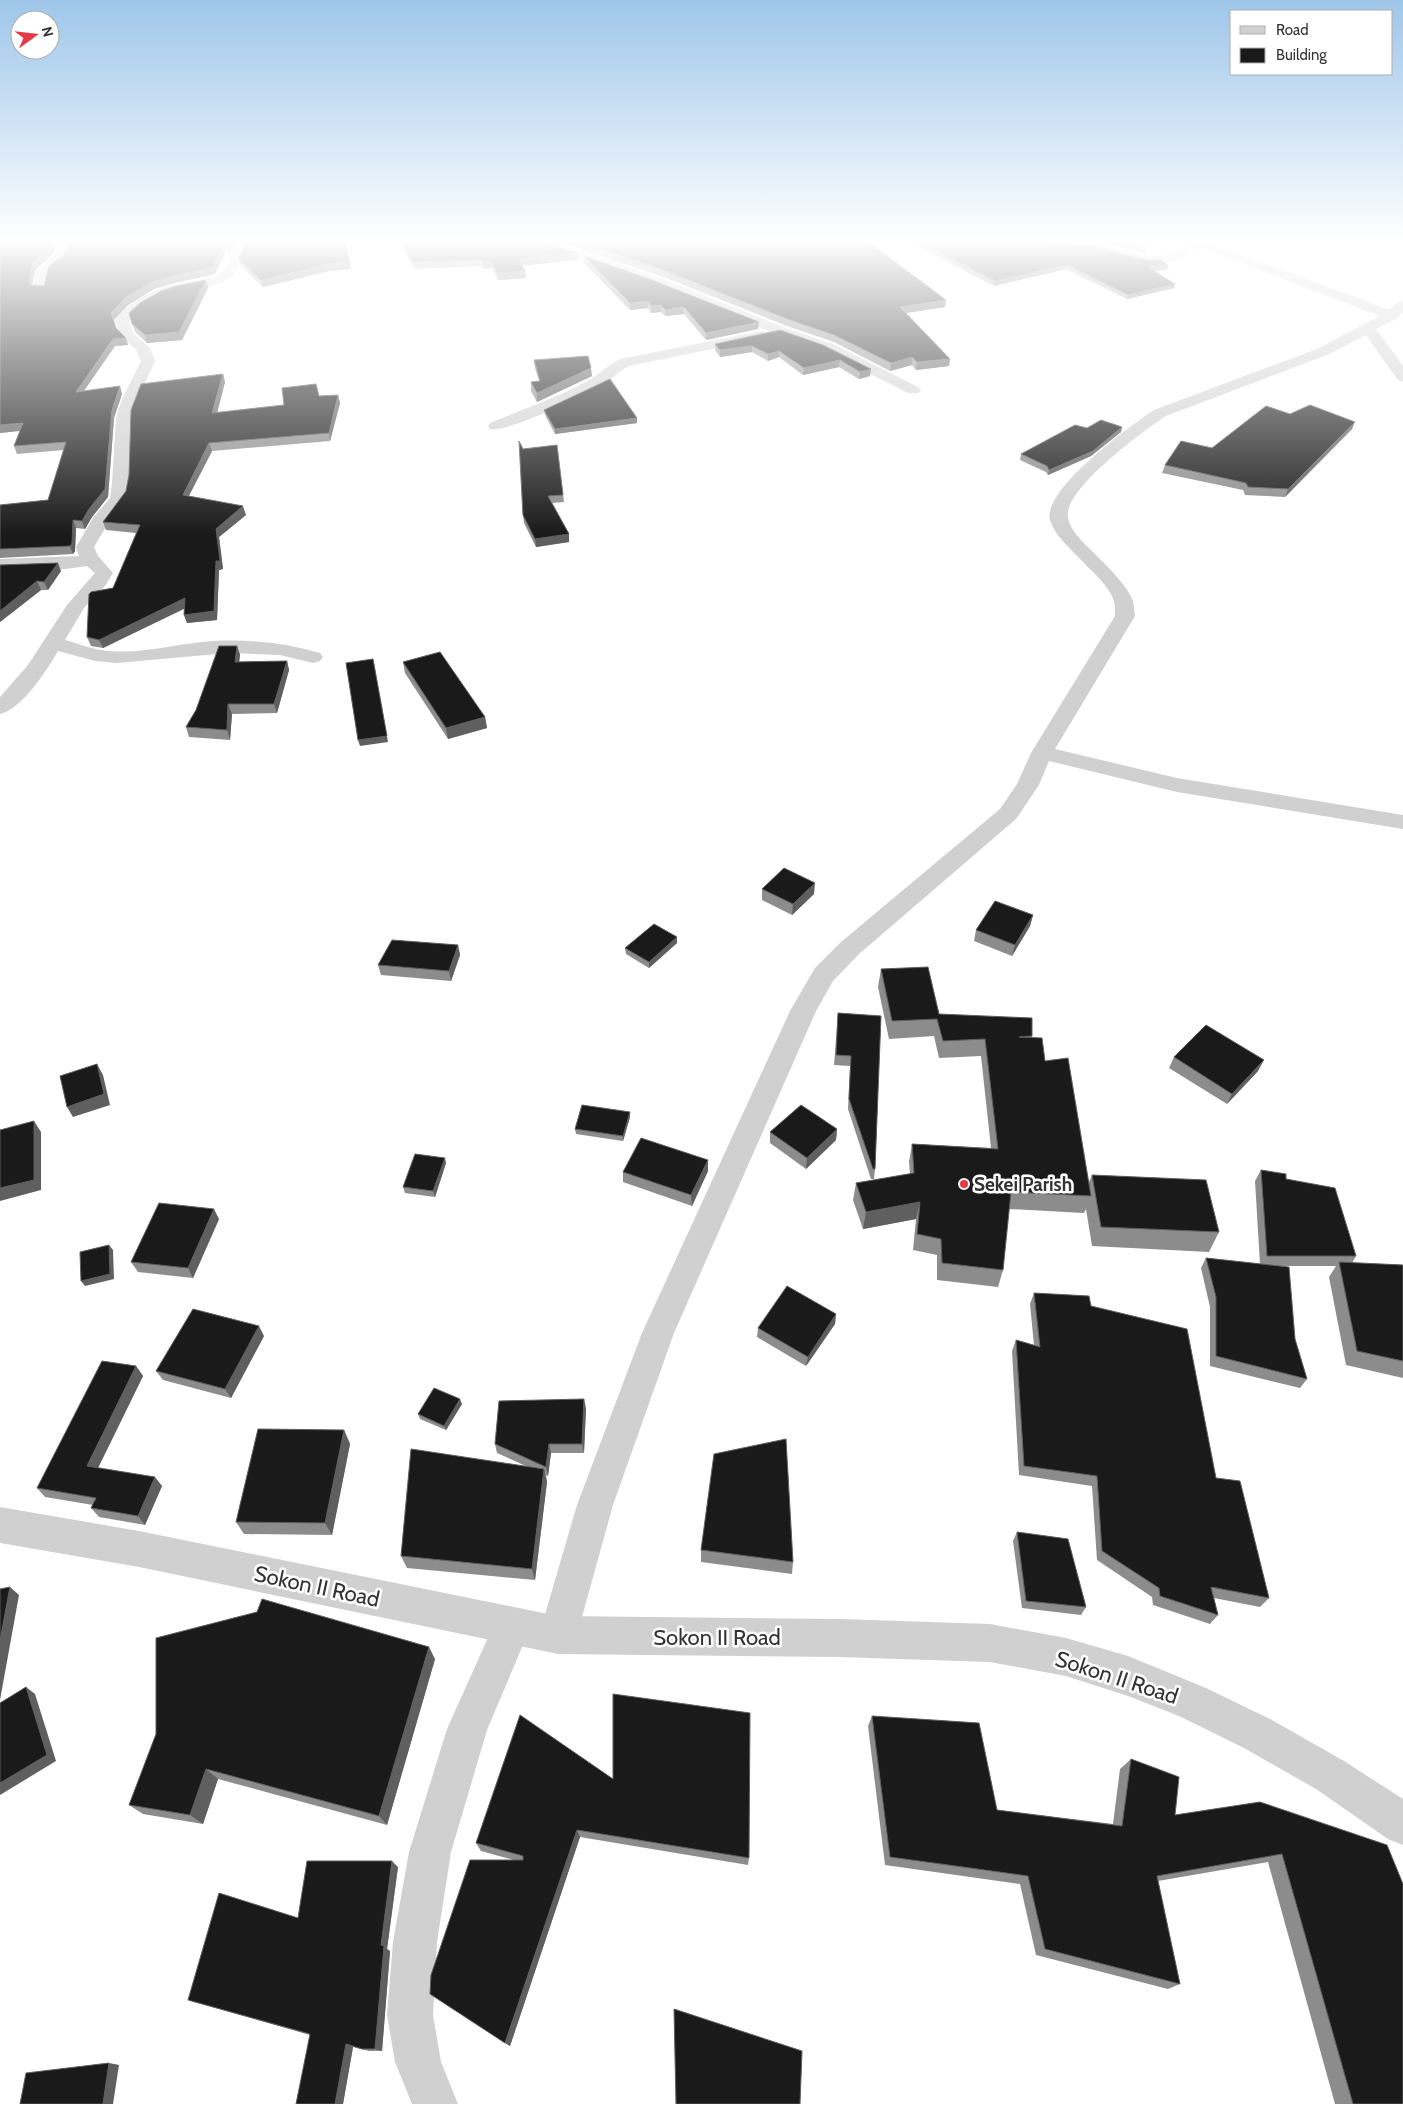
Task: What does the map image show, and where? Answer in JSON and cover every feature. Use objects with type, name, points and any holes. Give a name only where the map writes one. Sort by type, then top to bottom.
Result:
[{"type":"street","points":[[89,560],[85,547],[94,530],[118,499],[121,483],[124,418],[130,399],[148,361],[142,348],[130,338]]},
{"type":"street","points":[[496,426],[556,402],[597,382],[608,375],[614,367],[625,362],[745,338]]},
{"type":"street","points":[[800,338],[852,358],[913,390]]},
{"type":"street","points":[[558,1635],[594,1505],[658,1333],[803,1011],[824,975],[850,948],[1008,814],[1028,786],[1042,753],[1125,616],[1123,600],[1107,578],[1065,532],[1059,520],[1058,510],[1065,495],[1098,461],[1143,424],[1160,413],[1270,373],[1350,338]]},
{"type":"street","points":[[1376,338],[1403,377]]},
{"type":"street","points":[[0,564],[66,563],[89,560],[100,567],[104,573],[100,581],[78,602],[65,620],[53,643],[21,690],[0,708]]},
{"type":"street","points":[[53,643],[108,656],[132,656],[220,647],[262,647],[292,650],[313,657]]},
{"type":"street","points":[[1042,753],[1177,785],[1403,822]]},
{"type":"street","name":"Sokon II Road","points":[[0,1525],[139,1549],[558,1635],[839,1638],[990,1643],[1066,1657],[1128,1676],[1192,1702],[1250,1730],[1330,1775],[1403,1824]]},
{"type":"street","points":[[435,2104],[418,2062],[410,2015],[415,1942],[430,1852],[467,1729],[512,1626]]},
{"type":"building","points":[[0,338],[124,338],[113,339],[76,392],[120,386],[112,410],[105,489],[82,521],[73,520],[72,543],[70,546],[0,549],[0,505],[48,500],[66,442],[14,446],[23,423],[0,425]]},
{"type":"building","points":[[742,338],[803,338],[823,345],[871,369],[860,372],[840,360],[804,368],[779,351],[768,354],[752,346],[720,350],[715,344]]},
{"type":"building","points":[[840,338],[930,338],[950,359],[917,362],[912,357],[891,363]]},
{"type":"building","points":[[588,356],[591,368],[537,393],[531,382],[540,381],[534,360]]},
{"type":"building","points":[[223,374],[212,413],[284,405],[282,388],[316,384],[319,396],[338,395],[329,433],[209,443],[183,495],[243,506],[216,529],[220,561],[216,561],[214,611],[184,615],[185,598],[99,640],[87,637],[89,594],[113,588],[140,525],[103,522],[126,491],[129,475],[131,410],[141,384]]},
{"type":"building","points":[[610,379],[637,418],[555,429],[544,410]]},
{"type":"building","points":[[1310,405],[1355,422],[1288,489],[1248,487],[1246,483],[1165,465],[1181,441],[1212,448],[1266,406],[1290,414]]},
{"type":"building","points":[[1101,420],[1122,427],[1093,451],[1049,470],[1047,466],[1021,454],[1075,425],[1087,428]]},
{"type":"building","points":[[519,441],[523,449],[557,445],[563,495],[548,496],[569,534],[535,539],[523,515]]},
{"type":"building","points":[[58,563],[44,582],[37,581],[0,611],[0,565]]},
{"type":"building","points":[[219,646],[237,646],[235,662],[287,661],[274,704],[228,704],[227,730],[186,727],[196,710]]},
{"type":"building","points":[[440,652],[485,717],[446,728],[403,662]]},
{"type":"building","points":[[373,659],[387,736],[358,740],[346,663]]},
{"type":"building","points":[[784,868],[815,883],[793,904],[762,889]]},
{"type":"building","points":[[995,901],[1033,915],[1015,945],[976,930]]},
{"type":"building","points":[[654,924],[677,937],[649,962],[625,948]]},
{"type":"building","points":[[392,940],[458,945],[449,971],[378,965]]},
{"type":"building","points":[[928,967],[939,1014],[1032,1018],[1032,1036],[1019,1037],[1042,1038],[1045,1061],[1068,1058],[1091,1196],[1011,1192],[1003,1270],[942,1263],[941,1239],[917,1234],[920,1202],[866,1212],[856,1183],[914,1173],[912,1144],[998,1149],[985,1039],[943,1041],[937,1019],[892,1021],[881,969]]},
{"type":"building","points":[[838,1013],[881,1016],[875,1169],[873,1169],[849,1099],[851,1056],[836,1055]]},
{"type":"building","points":[[1206,1025],[1264,1060],[1232,1094],[1174,1057]]},
{"type":"building","points":[[97,1064],[104,1094],[67,1107],[60,1076]]},
{"type":"building","points":[[582,1105],[630,1112],[623,1136],[575,1129]]},
{"type":"building","points":[[801,1105],[837,1129],[807,1158],[770,1132]]},
{"type":"building","points":[[34,1121],[34,1180],[0,1188],[0,1130]]},
{"type":"building","points":[[641,1138],[708,1160],[691,1195],[623,1172]]},
{"type":"building","points":[[415,1154],[445,1158],[433,1191],[403,1187]]},
{"type":"building","points":[[1261,1170],[1286,1174],[1286,1179],[1335,1188],[1356,1256],[1267,1256]]},
{"type":"building","points":[[1092,1175],[1206,1180],[1219,1232],[1101,1227]]},
{"type":"building","points":[[159,1203],[214,1209],[188,1268],[131,1262]]},
{"type":"building","points":[[109,1245],[110,1274],[81,1281],[80,1252]]},
{"type":"building","points":[[1206,1258],[1289,1267],[1295,1339],[1307,1379],[1216,1356],[1216,1297]]},
{"type":"building","points":[[1339,1262],[1403,1265],[1403,1361],[1357,1351]]},
{"type":"building","points":[[787,1286],[836,1314],[808,1357],[758,1328]]},
{"type":"building","points":[[1034,1293],[1089,1296],[1091,1306],[1187,1329],[1216,1478],[1240,1481],[1269,1598],[1211,1587],[1218,1615],[1160,1596],[1159,1588],[1102,1551],[1097,1476],[1024,1466],[1016,1340],[1040,1347]]},
{"type":"building","points":[[193,1309],[259,1326],[225,1389],[156,1371]]},
{"type":"building","points":[[102,1361],[136,1366],[87,1466],[155,1477],[138,1516],[91,1508],[96,1498],[37,1488]]},
{"type":"building","points":[[434,1388],[460,1399],[444,1426],[418,1414]]},
{"type":"building","points":[[584,1399],[582,1444],[549,1444],[546,1467],[495,1444],[499,1401]]},
{"type":"building","points":[[258,1429],[344,1430],[325,1523],[236,1522]]},
{"type":"building","points":[[786,1439],[793,1562],[701,1550],[714,1454]]},
{"type":"building","points":[[411,1449],[544,1469],[532,1569],[401,1556]]},
{"type":"building","points":[[1017,1532],[1068,1539],[1086,1607],[1026,1601]]},
{"type":"building","points":[[10,1587],[0,1641],[0,1589]]},
{"type":"building","points":[[262,1599],[429,1647],[379,1816],[206,1769],[190,1815],[129,1805],[156,1734],[156,1638],[257,1612]]},
{"type":"building","points":[[26,1687],[47,1755],[0,1783],[0,1703]]},
{"type":"building","points":[[613,1694],[750,1713],[749,1858],[577,1830],[505,2043],[430,1994],[431,1975],[470,1860],[523,1860],[523,1856],[476,1843],[520,1715],[613,1779]]},
{"type":"building","points":[[872,1716],[979,1723],[997,1810],[1122,1826],[1131,1759],[1179,1777],[1175,1815],[1260,1802],[1387,1845],[1403,1884],[1403,2104],[1353,2104],[1282,1854],[1157,1876],[1180,1984],[1045,1949],[1028,1876],[890,1857]]},
{"type":"building","points":[[307,1861],[392,1861],[381,1945],[384,1946],[375,2049],[362,2049],[346,2044],[335,2104],[296,2104],[310,2034],[188,2000],[219,1893],[298,1918]]},
{"type":"building","points":[[674,2009],[802,2051],[800,2104],[676,2104]]},
{"type":"building","points":[[109,2063],[103,2104],[20,2104],[26,2073]]},
{"type":"place","name":"Sekei Parish","points":[[964,1184]]}]
